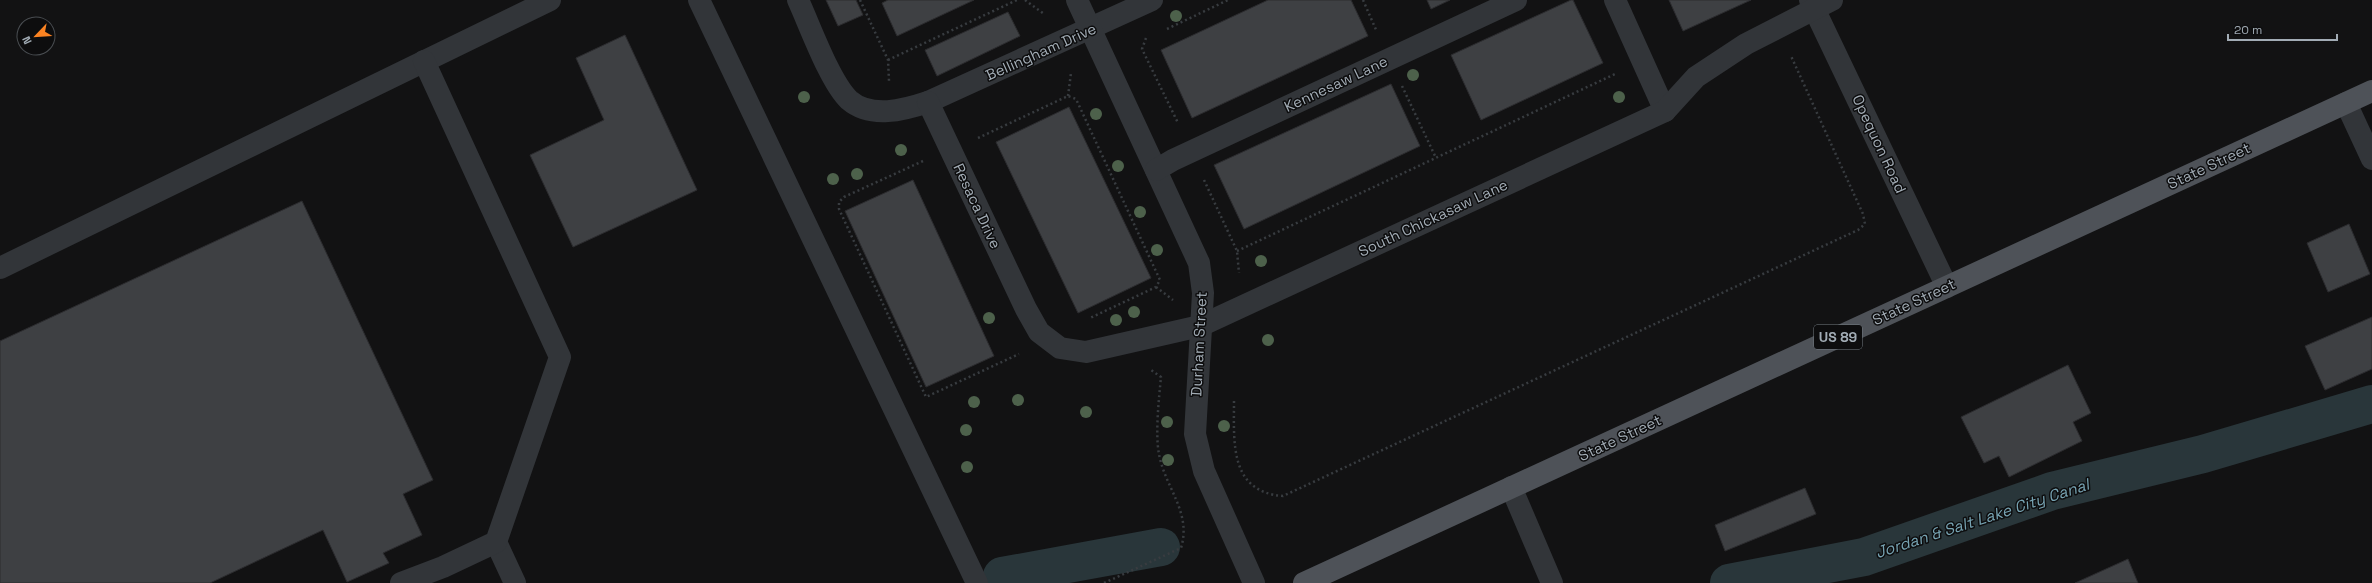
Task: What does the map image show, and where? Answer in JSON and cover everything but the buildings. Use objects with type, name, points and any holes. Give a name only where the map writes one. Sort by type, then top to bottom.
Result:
[{"type":"main road","name":"State Street","points":[[1304,583],[2372,91]]},
{"type":"street","points":[[0,268],[550,0]]},
{"type":"street","points":[[699,0],[977,583]]},
{"type":"street","points":[[798,0],[834,78],[850,100],[869,110],[889,111],[909,109],[928,102]]},
{"type":"street","name":"Durham Street","points":[[1076,0],[1199,263],[1203,292],[1200,326],[1196,434],[1204,471],[1254,583]]},
{"type":"street","name":"Bellingham Drive","points":[[928,102],[1090,30],[1152,0]]},
{"type":"street","name":"Kennesaw Lane","points":[[1156,170],[1173,160],[1516,0]]},
{"type":"street","points":[[1614,0],[1665,111],[1696,77],[1746,44],[1819,3]]},
{"type":"street","name":"Opequon Road","points":[[1819,3],[1947,287]]},
{"type":"street","points":[[424,61],[560,357],[496,542],[515,583]]},
{"type":"street","name":"Resaca Drive","points":[[928,102],[1026,309],[1039,332],[1060,348],[1086,352],[1200,326]]},
{"type":"street","points":[[2346,103],[2372,159]]},
{"type":"street","name":"South Chickasaw Lane","points":[[1200,326],[1665,111]]},
{"type":"street","points":[[1512,488],[1552,583]]},
{"type":"street","points":[[400,583],[443,567],[496,542]]},
{"type":"path","points":[[860,0],[888,60],[889,84]]},
{"type":"path","points":[[888,60],[1017,0]]},
{"type":"path","points":[[1025,0],[1044,14]]},
{"type":"path","points":[[1166,29],[1228,0]]},
{"type":"path","points":[[1363,0],[1380,38]]},
{"type":"path","points":[[1152,36],[1144,39],[1142,49],[1181,129]]},
{"type":"path","points":[[1234,401],[1234,451],[1240,468],[1249,484],[1269,495],[1283,496],[1858,230],[1865,224],[1863,214],[1790,57],[1793,53]]},
{"type":"path","points":[[1068,96],[1071,73]]},
{"type":"path","points":[[1237,251],[1617,73]]},
{"type":"path","points":[[1401,83],[1436,158]]},
{"type":"path","points":[[976,138],[1068,96],[1076,99],[1160,280],[1156,287],[1085,320]]},
{"type":"path","points":[[930,158],[844,197],[839,202],[839,209],[926,397],[1023,352]]},
{"type":"path","points":[[1203,178],[1237,251],[1240,280]]},
{"type":"path","points":[[1156,287],[1174,302]]},
{"type":"path","points":[[1104,583],[1181,548],[1185,535],[1182,512],[1166,478],[1158,454],[1161,377],[1152,370],[1147,369]]},
{"type":"waterway","name":"Jordan & Salt Lake City Canal","points":[[1729,583],[1864,557],[2052,491],[2203,454],[2372,404]]},
{"type":"waterway","name":"Jordan & Salt Lake City Canal","points":[[1002,576],[1161,547]]}]
